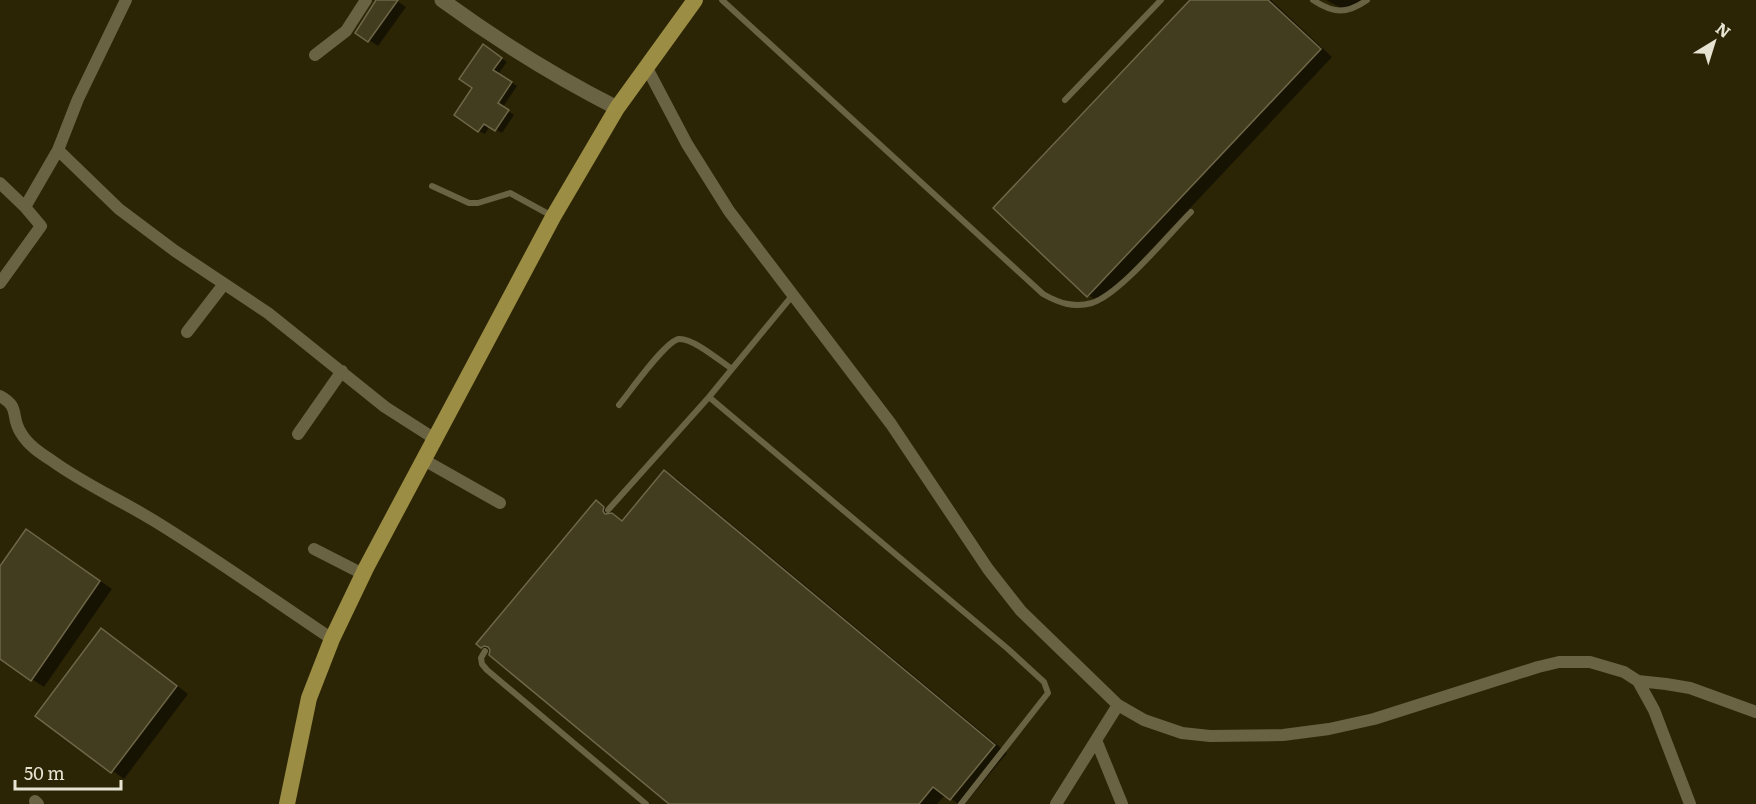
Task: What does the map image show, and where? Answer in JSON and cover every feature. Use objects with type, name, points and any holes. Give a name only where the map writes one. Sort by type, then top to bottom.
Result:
[{"type":"main road","points":[[287,804],[309,698],[332,639],[363,574],[553,217],[617,108],[695,0]]},
{"type":"street","points":[[25,207],[58,150],[78,99],[126,0]]},
{"type":"street","points":[[315,55],[346,31],[366,0]]},
{"type":"street","points":[[442,0],[542,68],[617,108]]},
{"type":"street","points":[[647,68],[729,211],[897,432],[988,569],[1021,611],[1118,705],[1144,720],[1182,733],[1283,735],[1329,729],[1374,719],[1559,662],[1590,662],[1624,672],[1638,681],[1690,688],[1756,712]]},
{"type":"street","points":[[58,150],[118,209],[175,252],[290,329],[385,407],[435,439]]},
{"type":"street","points":[[0,183],[25,207],[40,226],[0,283]]},
{"type":"street","points":[[187,332],[224,284]]},
{"type":"street","points":[[298,434],[342,371]]},
{"type":"street","points":[[0,396],[13,406],[20,432],[33,447],[50,460],[176,534],[332,639]]},
{"type":"street","points":[[424,460],[501,503]]},
{"type":"street","points":[[314,549],[363,574]]},
{"type":"street","points":[[1638,681],[1654,710],[1690,804]]},
{"type":"street","points":[[1056,804],[1118,705]]},
{"type":"street","points":[[1096,740],[1120,803]]},
{"type":"lane","points":[[722,0],[1043,294],[1059,303],[1075,305],[1093,302],[1111,292],[1191,212]]},
{"type":"lane","points":[[1065,100],[1161,0]]},
{"type":"lane","points":[[1313,0],[1334,10],[1348,11],[1367,0]]},
{"type":"lane","points":[[432,186],[469,203],[478,203],[510,193],[553,217]]},
{"type":"lane","points":[[608,510],[709,397],[792,296]]},
{"type":"lane","points":[[619,405],[658,354],[679,339],[687,340],[732,369]]},
{"type":"lane","points":[[709,397],[1044,682],[1048,693],[961,804]]},
{"type":"lane","points":[[485,651],[481,658],[487,670],[646,804]]},
{"type":"building","points":[[376,0],[398,0],[368,42],[355,33]]},
{"type":"building","points":[[1190,0],[1268,0],[1321,49],[1087,297],[993,208]]},
{"type":"building","points":[[483,44],[502,58],[493,70],[512,82],[498,103],[509,110],[495,131],[484,124],[478,132],[454,115],[472,88],[459,79]]},
{"type":"building","points":[[664,470],[995,745],[950,800],[933,787],[919,804],[669,804],[489,655],[488,647],[481,648],[476,644],[596,500],[604,507],[605,514],[612,513],[622,521]]},
{"type":"building","points":[[26,529],[100,581],[31,681],[0,659],[0,566]]},
{"type":"building","points":[[101,628],[177,686],[111,773],[35,716]]}]
